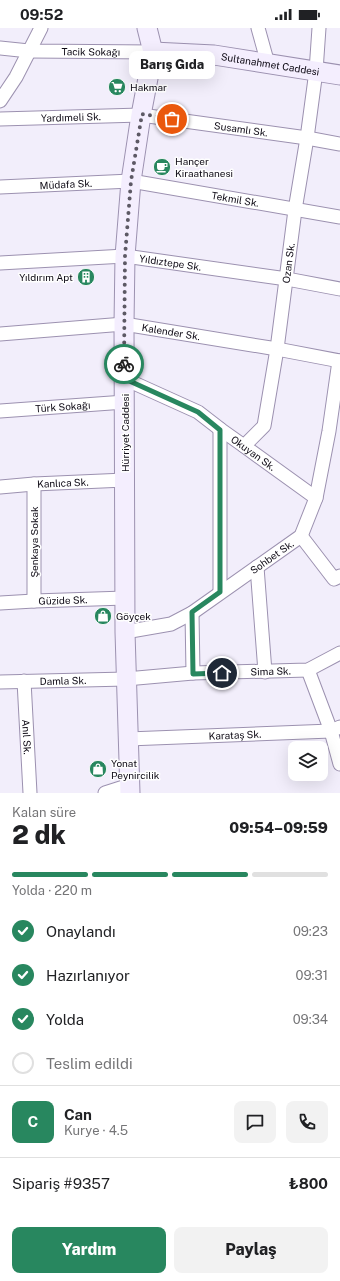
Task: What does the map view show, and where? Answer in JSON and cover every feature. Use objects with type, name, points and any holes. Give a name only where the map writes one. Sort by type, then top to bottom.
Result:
[{"type":"street","points":[[0,101],[16,77],[41,28]]},
{"type":"street","name":"Hürriyet Caddesi","points":[[130,789],[125,632],[125,256],[131,181],[153,52],[147,28]]},
{"type":"street","points":[[258,28],[268,64]]},
{"type":"street","name":"Ozan Sk.","points":[[244,446],[264,426],[277,349],[295,210],[307,138],[316,71],[319,28]]},
{"type":"street","name":"Tacik Sokağı","points":[[0,48],[29,51],[153,52]]},
{"type":"street","name":"Sultanahmet Caddesi","points":[[153,52],[214,55],[340,75]]},
{"type":"street","name":"Yardımeli Sk.","points":[[0,119],[142,114]]},
{"type":"street","name":"Susamlı Sk.","points":[[142,114],[340,144]]},
{"type":"street","name":"Müdafa Sk.","points":[[0,187],[131,181]]},
{"type":"street","name":"Tekmil Sk.","points":[[131,181],[340,217]]},
{"type":"street","name":"Yıldıztepe Sk.","points":[[0,263],[125,256],[340,288]]},
{"type":"street","name":"Kalender Sk.","points":[[0,334],[124,324],[340,361]]},
{"type":"street","name":"Sohbet Sk.","points":[[125,632],[171,624],[192,612],[301,536],[316,498],[329,431],[340,361]]},
{"type":"street","name":"Okuyan Sk.","points":[[125,379],[198,412],[220,430],[316,498]]},
{"type":"street","name":"Türk Sokağı","points":[[0,411],[125,402]]},
{"type":"street","points":[[220,430],[220,592]]},
{"type":"street","name":"Kanlıca Sk.","points":[[0,487],[125,480]]},
{"type":"street","name":"Şenkaya Sokak","points":[[34,484],[34,601]]},
{"type":"street","points":[[301,536],[334,579],[340,576]]},
{"type":"street","points":[[257,567],[264,672]]},
{"type":"street","name":"Güzide Sk.","points":[[0,603],[125,598]]},
{"type":"street","points":[[192,612],[193,674]]},
{"type":"street","name":"Sima Sk.","points":[[126,679],[193,674],[308,670],[340,653]]},
{"type":"street","points":[[308,670],[335,729],[340,764]]},
{"type":"street","name":"Damla Sk.","points":[[0,682],[126,679]]},
{"type":"street","name":"Anıl Sk.","points":[[24,681],[30,793]]},
{"type":"street","name":"Karataş Sk.","points":[[128,739],[335,729]]},
{"type":"street","points":[[105,793],[130,789]]},
{"type":"way so far","points":[[124,364],[125,256],[131,181],[142,114],[172,119]]},
{"type":"place","name":"Hakmar","points":[[117,87]]},
{"type":"place","name":"Barış Gıda","points":[[172,119]]},
{"type":"place","name":"Hançer Kiraathanesi","points":[[162,167]]},
{"type":"place","name":"Yıldırım Apt","points":[[86,277]]},
{"type":"place","name":"Göyçek","points":[[103,616]]},
{"type":"place","name":"Yonat Peynircilik","points":[[98,769]]},
{"type":"route","points":[[124,364],[125,379],[198,412],[220,430],[220,592],[192,612],[193,674],[222,673]]}]
